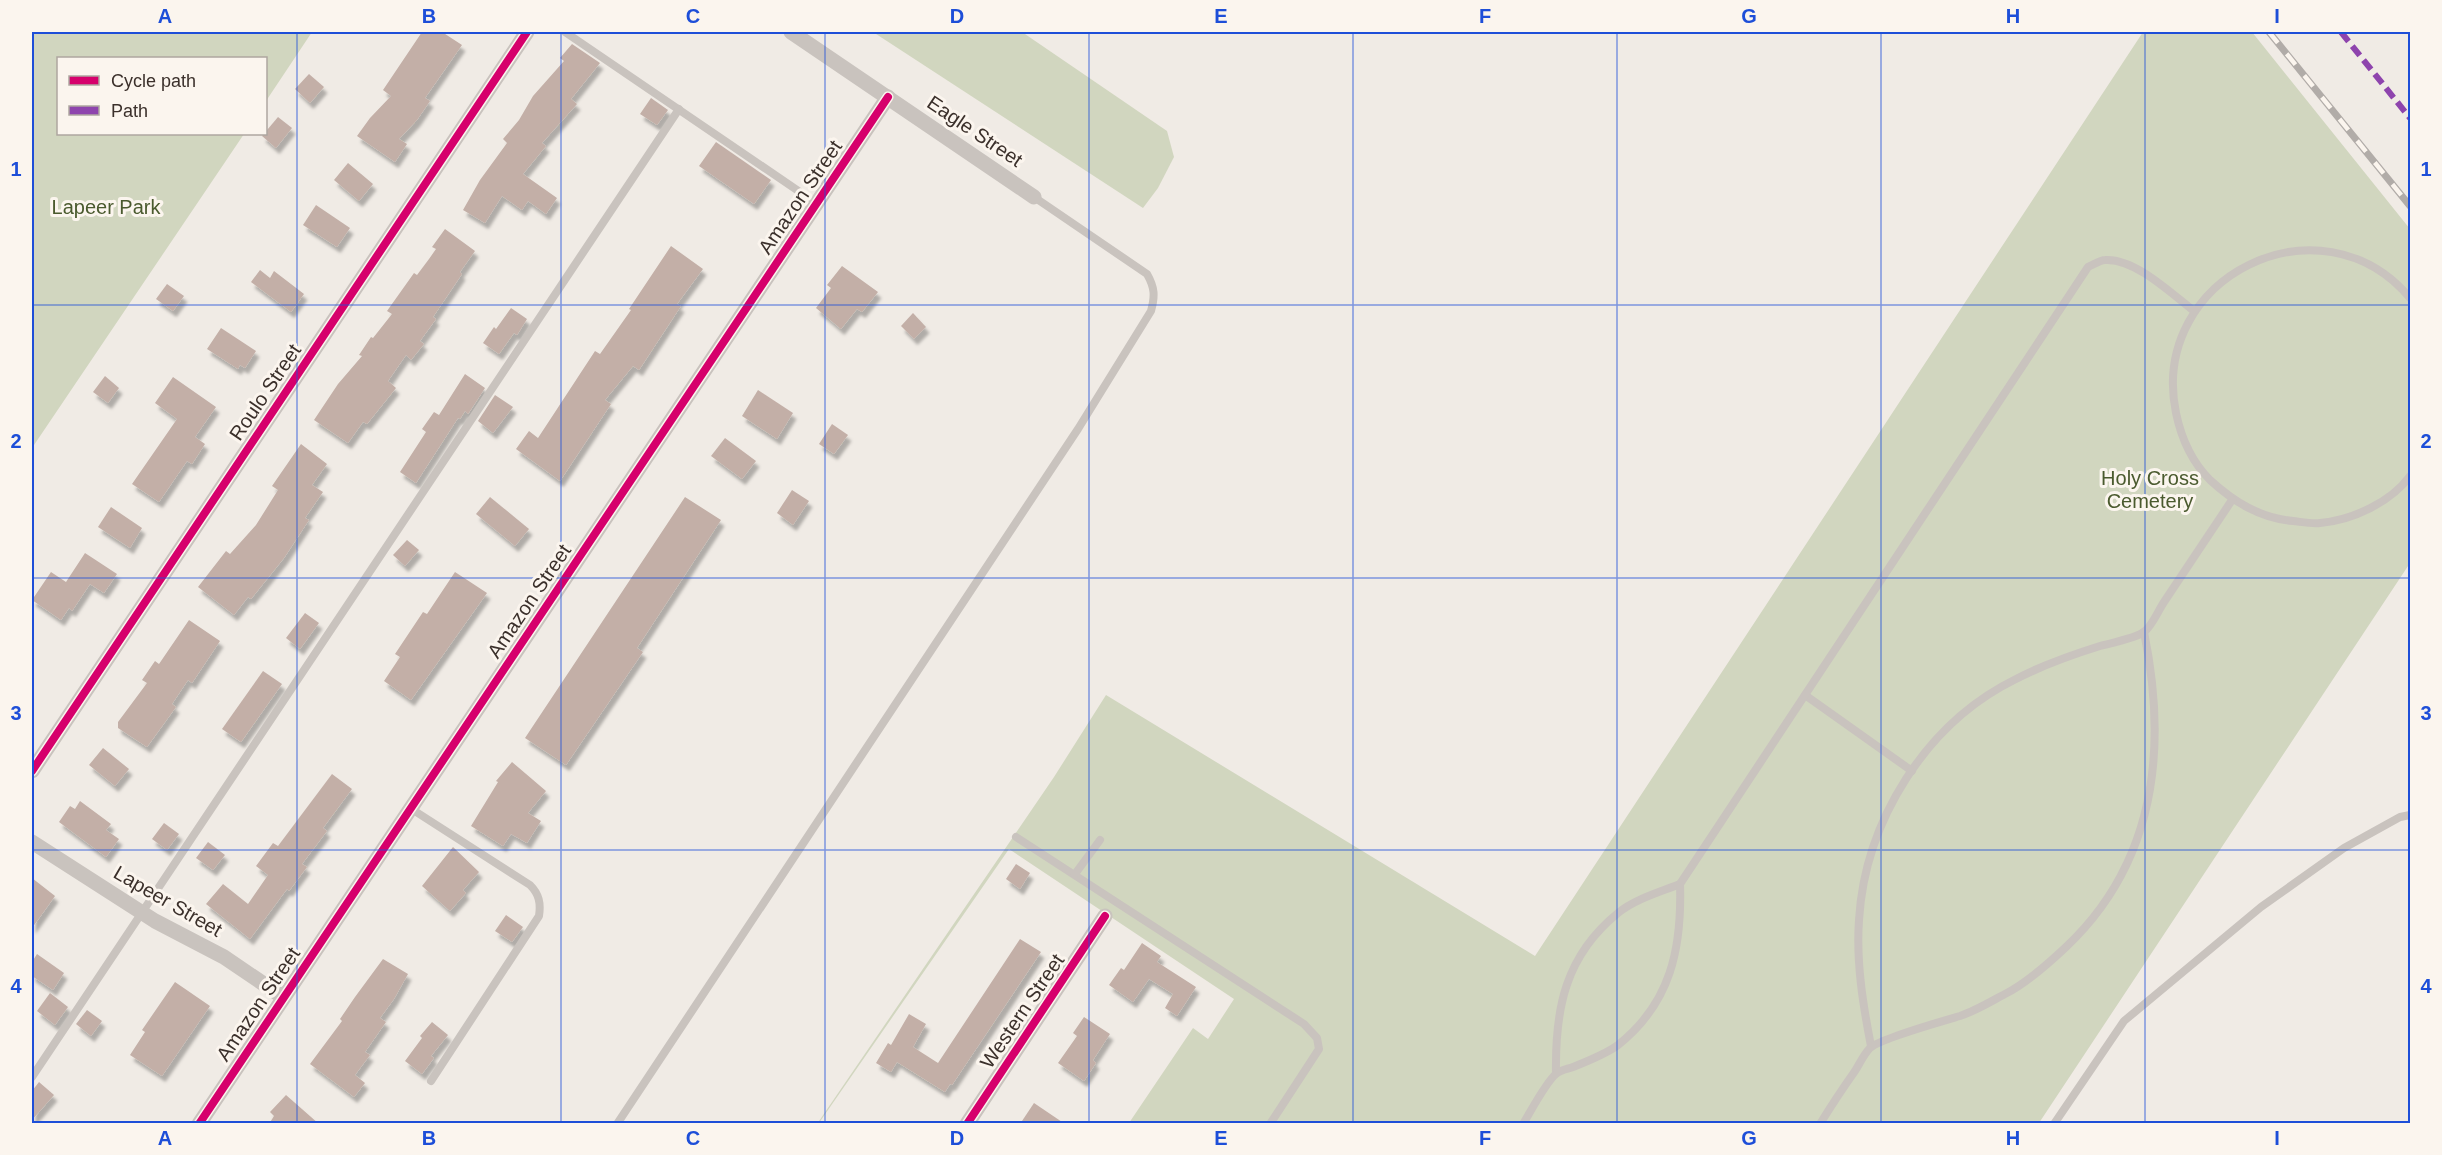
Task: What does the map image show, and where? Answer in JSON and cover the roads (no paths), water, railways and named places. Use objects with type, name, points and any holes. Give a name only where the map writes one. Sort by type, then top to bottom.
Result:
[{"type":"street","name":"Roulo Street","points":[[32,771],[526,32]]},
{"type":"street","name":"Eagle Street","points":[[791,32],[1034,197]]},
{"type":"street","name":"Amazon Street","points":[[199,1124],[888,97]]},
{"type":"street","name":"Lapeer Street","points":[[32,842],[141,913],[224,957],[283,997]]},
{"type":"street","name":"Western Street","points":[[967,1124],[1105,916]]},
{"type":"lane","points":[[565,32],[816,203]]},
{"type":"lane","points":[[32,1077],[679,109]]},
{"type":"lane","name":"Eagle Street","points":[[617,1124],[1078,429],[1151,310],[1155,297],[1154,285],[1148,274],[1034,197]]},
{"type":"lane","points":[[2410,298],[2397,281],[2356,258],[2311,249],[2266,256],[2225,277],[2194,311],[2176,350],[2172,392],[2180,434],[2201,471],[2232,500],[2274,519],[2320,523],[2364,512],[2403,486],[2410,476]]},
{"type":"lane","points":[[1556,1073],[1556,1036],[1562,999],[1572,969],[1594,937],[1619,912],[1680,884],[2088,267],[2104,260],[2124,263],[2150,277],[2194,311]]},
{"type":"lane","points":[[1871,1046],[1859,969],[1859,920],[1866,873],[1880,829],[1900,786],[1927,749],[1964,714],[2006,684],[2051,662],[2144,632],[2232,500]]},
{"type":"lane","points":[[1820,1124],[1871,1046],[1962,1015],[2007,993],[2049,963],[2086,928],[2113,891],[2134,848],[2148,804],[2155,758],[2155,708],[2151,666],[2144,632]]},
{"type":"lane","points":[[1805,695],[1912,771]]},
{"type":"lane","points":[[410,808],[530,885],[536,890],[540,908],[539,916],[431,1081]]},
{"type":"lane","points":[[2054,1124],[2124,1021],[2261,907],[2344,848],[2400,817],[2410,814]]},
{"type":"lane","points":[[1016,837],[1304,1024],[1317,1038],[1318,1049],[1270,1124]]},
{"type":"lane","points":[[1075,874],[1100,840]]},
{"type":"lane","points":[[1523,1124],[1556,1073],[1618,1045],[1642,1020],[1665,989],[1681,922],[1680,884]]},
{"type":"railway","points":[[2269,32],[2410,206]]},
{"type":"park label","name":"Lapeer Park","points":[[106,207]]},
{"type":"park label","name":"Holy Cross Cemetery","points":[[2150,490]]}]
